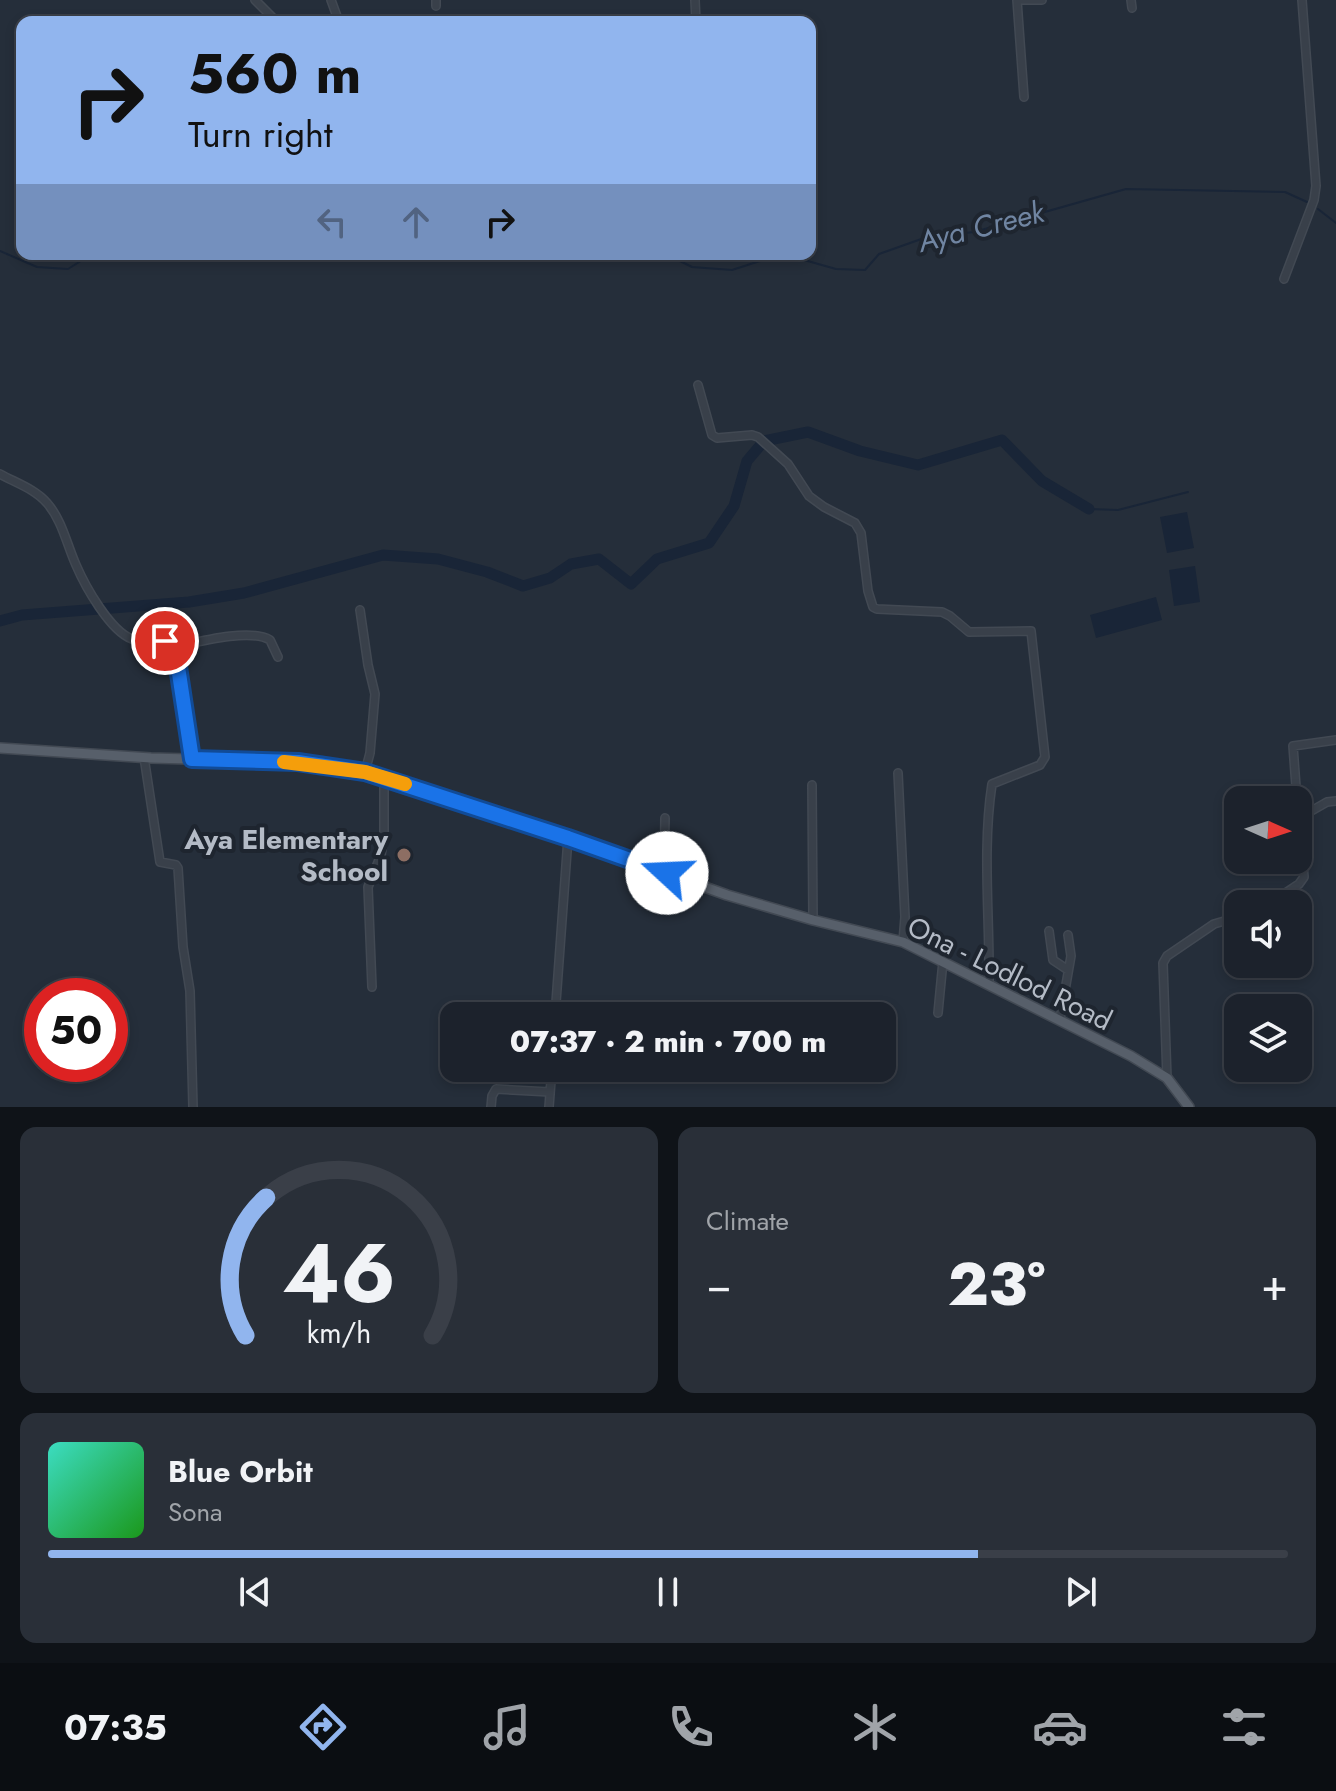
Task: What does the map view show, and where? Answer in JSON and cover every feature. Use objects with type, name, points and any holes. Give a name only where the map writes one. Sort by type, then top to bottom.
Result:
[{"type":"main road","name":"Ona - Lodlod Road","points":[[0,748],[298,762],[384,777],[727,895],[903,942],[1131,1056],[1167,1078],[1189,1107]]},
{"type":"street","points":[[255,0],[271,16]]},
{"type":"street","points":[[1024,97],[1019,0],[1042,0]]},
{"type":"street","points":[[1284,279],[1314,200],[1316,186],[1302,0]]},
{"type":"street","points":[[698,385],[712,435],[717,438],[758,437],[788,464],[809,496],[855,523],[861,533],[873,607],[942,612],[969,632],[1031,631],[1045,757],[1040,765],[992,784],[987,876],[989,983]]},
{"type":"street","points":[[0,474],[31,489],[49,505],[77,568],[105,615],[121,633],[129,638],[169,641],[175,647],[192,759]]},
{"type":"street","points":[[360,610],[375,694],[370,753],[365,772]]},
{"type":"street","points":[[175,647],[206,640],[258,635],[270,640],[278,657]]},
{"type":"street","points":[[1296,786],[1293,746],[1336,740]]},
{"type":"street","points":[[144,757],[160,862],[178,868],[183,947],[190,991],[193,1107]]},
{"type":"street","points":[[898,773],[905,917],[903,942]]},
{"type":"street","points":[[372,987],[368,887],[381,855],[384,837],[384,777]]},
{"type":"street","points":[[812,785],[813,920]]},
{"type":"street","points":[[1312,811],[1327,802],[1336,801]]},
{"type":"street","points":[[664,872],[665,818]]},
{"type":"street","points":[[556,1002],[568,838]]},
{"type":"street","points":[[1290,890],[1299,884],[1304,874]]},
{"type":"street","points":[[1167,1078],[1163,963],[1167,956],[1207,927],[1224,922]]},
{"type":"street","points":[[1049,931],[1053,960],[1068,970]]},
{"type":"street","points":[[1060,1019],[1071,956],[1068,935]]},
{"type":"street","points":[[938,1013],[943,961]]},
{"type":"street","points":[[549,1107],[551,1082]]},
{"type":"street","points":[[491,1107],[496,1089],[550,1092]]},
{"type":"water","points":[[1187,512],[1194,548],[1167,553],[1160,517]]},
{"type":"water","points":[[1195,566],[1200,602],[1174,606],[1169,570]]},
{"type":"water","points":[[1156,597],[1162,620],[1096,638],[1090,615]]},
{"type":"waterway","name":"Aya Creek","points":[[804,260],[836,269],[865,270],[879,254],[927,237],[974,232],[1126,189],[1285,192],[1307,202]]},
{"type":"waterway","name":"Aya Creek","points":[[1318,209],[1336,223]]},
{"type":"waterway","name":"Aya Creek","points":[[0,251],[16,258]]},
{"type":"waterway","name":"Aya Creek","points":[[21,260],[37,267],[68,269],[82,260]]},
{"type":"waterway","name":"Aya Creek","points":[[678,260],[692,267],[732,270],[763,260]]},
{"type":"waterway","points":[[0,621],[22,615],[189,602],[244,593],[383,555],[438,559],[487,572],[523,586],[550,578],[571,564],[599,559],[631,584],[657,559],[709,543],[734,506],[747,461],[764,441],[808,432],[860,451],[918,465],[1002,440],[1042,481],[1089,509]]},
{"type":"waterway","points":[[1089,509],[1118,510],[1188,492]]},
{"type":"slow traffic","points":[[284,762],[365,772],[405,784]]},
{"type":"place","name":"Aya Elementary School","points":[[404,855]]},
{"type":"route","points":[[165,641],[175,647],[192,759],[298,762],[365,772],[667,873]]}]
